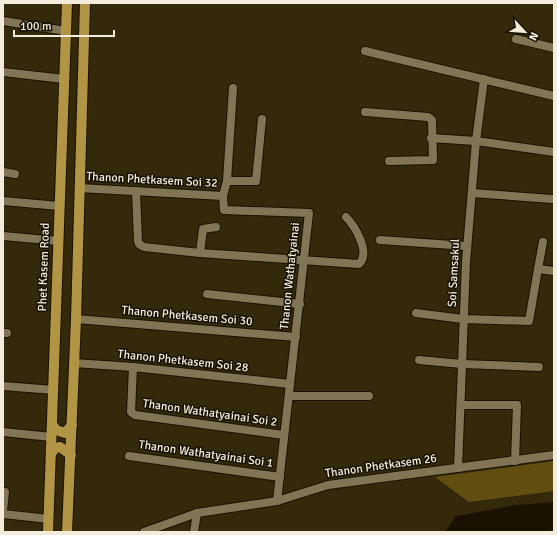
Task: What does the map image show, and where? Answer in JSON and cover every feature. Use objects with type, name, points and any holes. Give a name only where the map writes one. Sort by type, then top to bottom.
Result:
[{"type":"main road","name":"Phet Kasem Road","points":[[48,532],[67,3]]},
{"type":"main road","points":[[67,532],[76,319],[85,3]]},
{"type":"main road","points":[[62,129],[81,130]]},
{"type":"main road","points":[[52,424],[56,430],[65,433],[72,425]]},
{"type":"main road","points":[[51,454],[55,448],[60,447],[70,455]]},
{"type":"street","points":[[3,21],[66,31]]},
{"type":"street","points":[[516,39],[554,48]]},
{"type":"street","points":[[365,51],[554,96]]},
{"type":"street","points":[[3,72],[64,79]]},
{"type":"street","name":"Soi Samsakul","points":[[458,468],[467,246],[476,141],[484,80]]},
{"type":"street","points":[[223,196],[227,181],[233,88]]},
{"type":"street","points":[[365,112],[428,117],[432,120],[431,138],[433,160],[390,161]]},
{"type":"street","points":[[227,181],[256,181],[262,119]]},
{"type":"street","points":[[431,138],[476,141],[554,152]]},
{"type":"street","points":[[3,172],[15,174]]},
{"type":"street","name":"Thanon Phetkasem Soi 32","points":[[79,188],[223,196]]},
{"type":"street","points":[[136,191],[139,244],[144,247],[304,261],[360,263],[363,256],[361,241],[354,226],[346,217]]},
{"type":"street","points":[[472,193],[552,199]]},
{"type":"street","name":"Thanon Wathatyainai","points":[[223,196],[224,210],[309,213],[290,384],[290,396],[277,501]]},
{"type":"street","points":[[3,202],[59,206]]},
{"type":"street","points":[[200,253],[203,229],[216,227]]},
{"type":"street","points":[[3,236],[58,241]]},
{"type":"street","points":[[380,240],[467,246]]},
{"type":"street","points":[[416,314],[464,319],[529,321],[543,242]]},
{"type":"street","points":[[538,269],[554,271]]},
{"type":"street","points":[[207,294],[300,304]]},
{"type":"street","name":"Thanon Phetkasem Soi 30","points":[[76,319],[296,337]]},
{"type":"street","points":[[419,360],[462,364],[539,367]]},
{"type":"street","name":"Thanon Phetkasem Soi 28","points":[[74,363],[133,367],[290,384]]},
{"type":"street","name":"Thanon Wathatyainai Soi 2","points":[[133,367],[131,412],[136,415],[284,435]]},
{"type":"street","points":[[3,386],[54,390]]},
{"type":"street","points":[[290,396],[369,396]]},
{"type":"street","points":[[461,405],[517,405],[515,460]]},
{"type":"street","points":[[3,432],[51,437]]},
{"type":"street","name":"Thanon Phetkasem 26","points":[[144,532],[197,513],[277,501],[328,485],[554,455]]},
{"type":"street","name":"Thanon Wathatyainai Soi 1","points":[[129,456],[280,477]]},
{"type":"street","points":[[3,492],[5,492],[3,510]]},
{"type":"street","points":[[194,532],[197,513]]},
{"type":"street","points":[[3,514],[49,519]]},
{"type":"shaded area","points":[[554,461],[554,491],[469,502],[435,477]]},
{"type":"shaded area","points":[[554,502],[554,530],[542,532],[445,532],[456,516],[517,505]]}]
